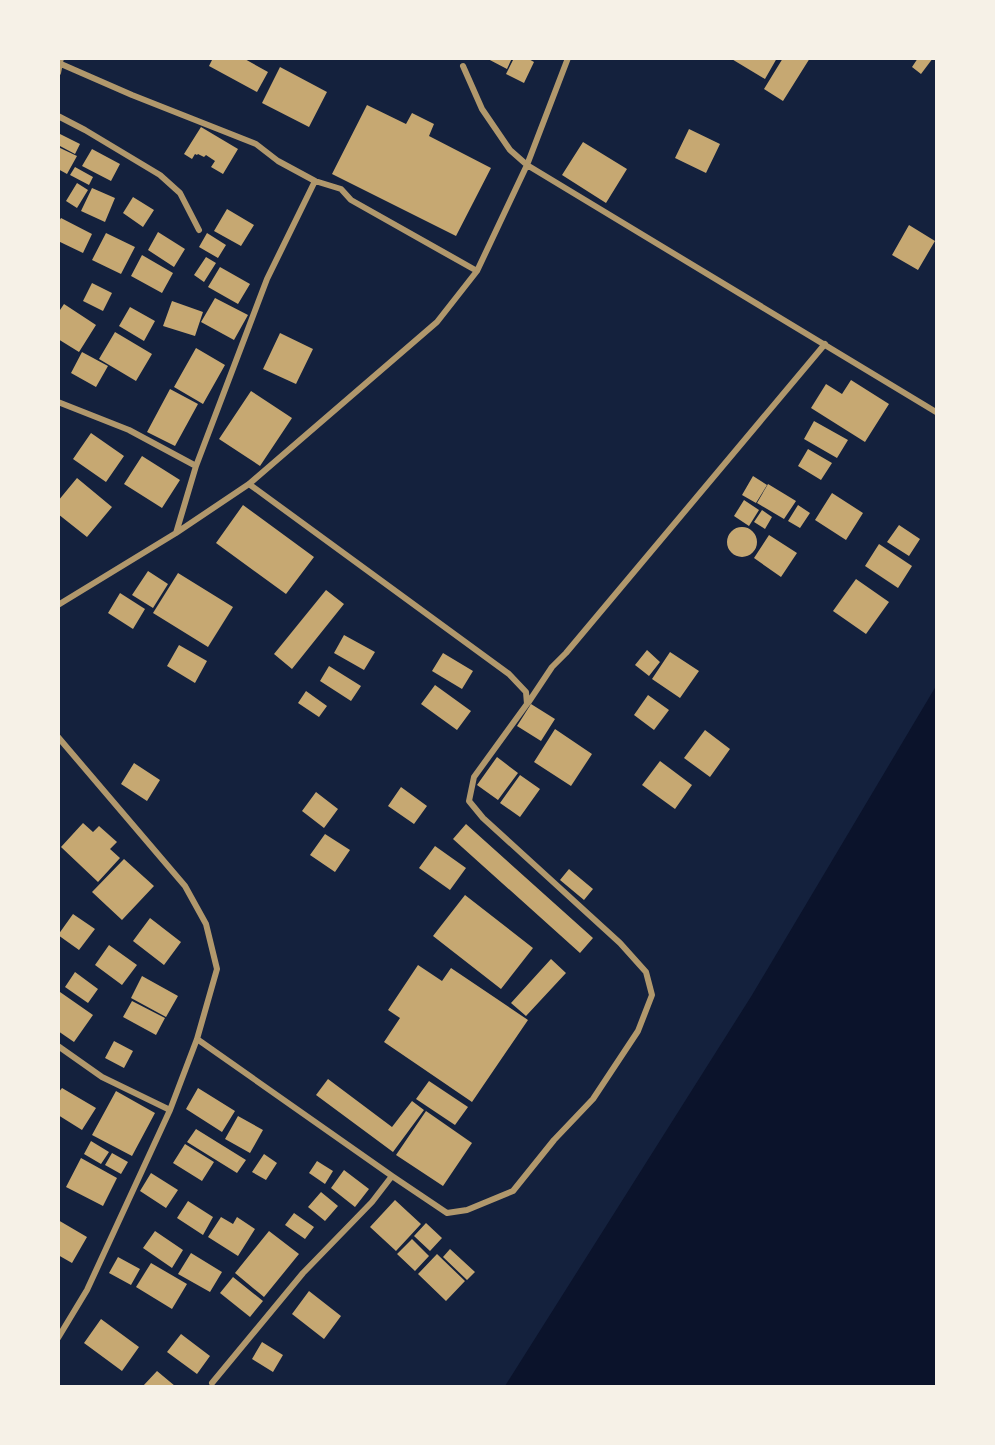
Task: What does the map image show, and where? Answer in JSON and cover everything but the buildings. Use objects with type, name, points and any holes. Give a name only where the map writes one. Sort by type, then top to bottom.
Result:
[{"type":"street","points":[[58,605],[176,533],[249,484],[437,322],[477,271],[527,165],[568,58]]},
{"type":"street","points":[[58,73],[61,61],[132,95],[256,144],[278,161],[315,181],[341,189],[351,200],[477,271]]},
{"type":"street","points":[[463,66],[482,109],[510,150],[527,165],[936,412]]},
{"type":"street","points":[[58,116],[86,130],[160,175],[180,193],[200,230]]},
{"type":"street","points":[[176,533],[196,466],[267,279],[315,181]]},
{"type":"street","points":[[197,1040],[447,1213],[467,1210],[513,1191],[554,1140],[593,1099],[638,1031],[652,995],[646,972],[620,943],[483,818],[469,801],[474,777],[552,667],[574,644],[825,344]]},
{"type":"street","points":[[58,402],[129,430],[196,466]]},
{"type":"street","points":[[249,484],[509,674],[526,692],[527,704]]},
{"type":"street","points":[[58,737],[185,886],[206,924],[217,969],[197,1040],[170,1110],[87,1290],[58,1338]]},
{"type":"street","points":[[58,1046],[102,1077],[170,1110]]},
{"type":"street","points":[[212,1383],[303,1273],[372,1202],[392,1176]]},
{"type":"water","points":[[936,686],[936,1386],[505,1386],[752,995]]}]
